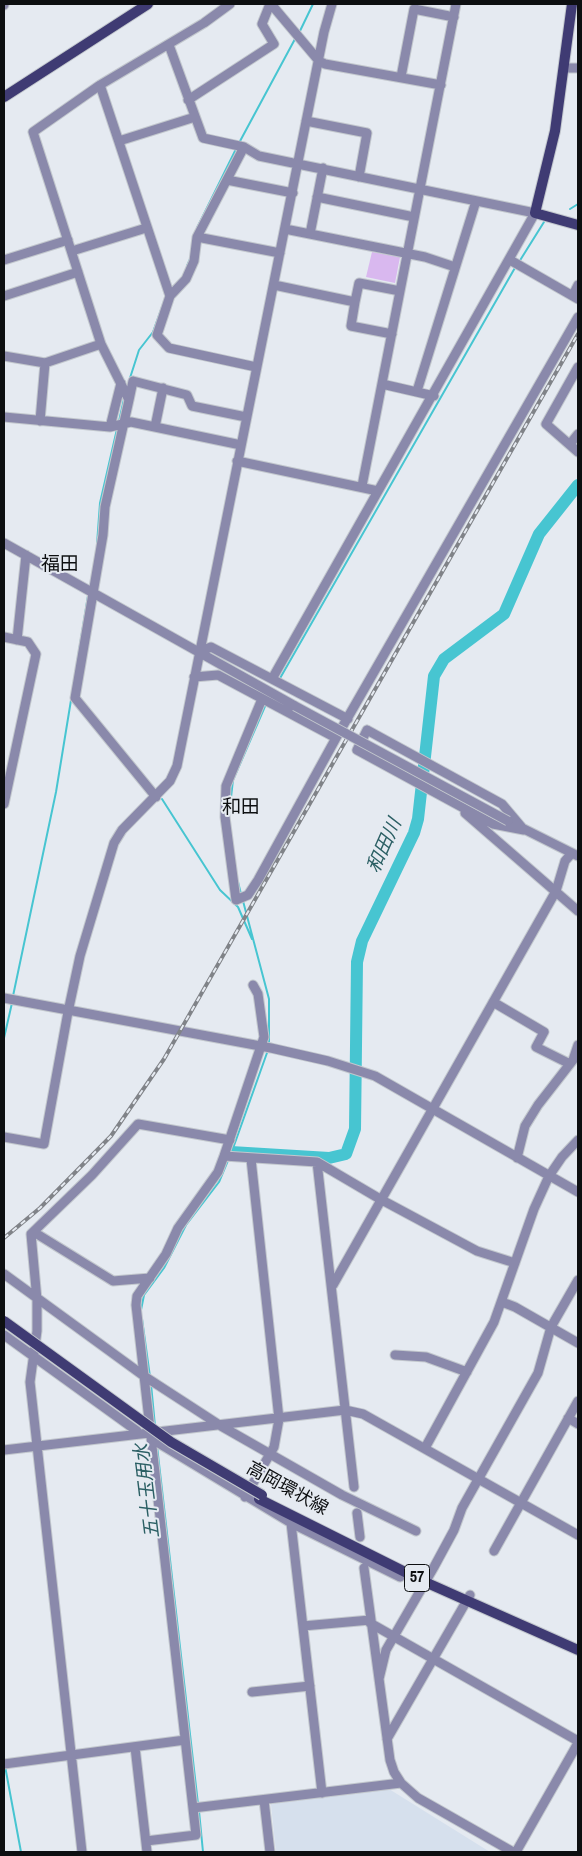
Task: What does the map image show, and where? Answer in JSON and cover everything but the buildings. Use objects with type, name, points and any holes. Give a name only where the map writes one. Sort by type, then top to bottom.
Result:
[{"type":"main road","points":[[4,97],[148,4]]},
{"type":"main road","points":[[572,4],[555,131],[535,213],[578,225]]},
{"type":"main road","name":"高岡環状線","points":[[4,1321],[171,1442],[261,1497]]},
{"type":"main road","name":"高岡環状線","points":[[4,1327],[169,1446],[261,1497],[427,1579],[578,1650]]},
{"type":"main road","name":"高岡環状線","points":[[468,1598],[578,1644]]},
{"type":"street","points":[[116,426],[125,392],[101,344],[33,132],[100,85],[170,45],[230,4]]},
{"type":"street","points":[[188,100],[274,44],[262,24],[270,4],[295,30],[319,61],[325,64],[441,85]]},
{"type":"street","points":[[4,1137],[44,1144],[80,956],[114,843],[122,830],[170,781],[177,766],[256,367],[293,193],[297,164],[332,4]]},
{"type":"street","points":[[362,486],[456,4]]},
{"type":"street","points":[[401,77],[414,9],[454,17]]},
{"type":"street","points":[[170,45],[203,138],[239,146],[259,156],[535,213],[515,263],[378,491],[276,681]]},
{"type":"street","points":[[564,68],[578,68]]},
{"type":"street","points":[[100,85],[169,293]]},
{"type":"street","points":[[119,141],[195,117]]},
{"type":"street","points":[[306,121],[367,134],[359,177]]},
{"type":"street","points":[[239,146],[227,180],[197,237],[194,261],[186,278],[169,293],[157,335],[169,348],[256,367]]},
{"type":"street","points":[[310,234],[323,168]]},
{"type":"street","points":[[227,180],[293,193]]},
{"type":"street","points":[[317,197],[414,216]]},
{"type":"street","points":[[417,391],[476,201]]},
{"type":"street","points":[[72,250],[146,228]]},
{"type":"street","points":[[285,229],[408,254],[455,267]]},
{"type":"street","points":[[197,237],[280,253]]},
{"type":"street","points":[[4,260],[68,240]]},
{"type":"street","points":[[515,263],[575,297],[578,284]]},
{"type":"street","points":[[4,296],[78,272]]},
{"type":"street","points":[[392,334],[351,326],[355,302],[359,282],[400,291]]},
{"type":"street","points":[[274,285],[355,302]]},
{"type":"street","points":[[265,701],[226,786],[225,817],[229,859],[236,900],[248,895],[578,317]]},
{"type":"street","points":[[4,354],[45,363],[101,344]]},
{"type":"street","points":[[40,421],[45,363]]},
{"type":"street","points":[[578,367],[546,424],[578,452]]},
{"type":"street","points":[[156,797],[75,698],[103,535],[104,507],[116,426],[125,392],[133,381],[187,395],[192,406],[246,417]]},
{"type":"street","points":[[382,384],[434,396]]},
{"type":"street","points":[[155,427],[163,388]]},
{"type":"street","points":[[4,418],[116,426],[131,422],[241,445]]},
{"type":"street","points":[[570,444],[578,434]]},
{"type":"street","points":[[237,461],[362,486],[378,491]]},
{"type":"street","points":[[4,543],[295,706],[524,830],[575,855]]},
{"type":"street","points":[[17,640],[26,555]]},
{"type":"street","points":[[4,637],[28,642],[36,654],[8,766],[4,804]]},
{"type":"street","points":[[199,652],[211,647],[348,719]]},
{"type":"street","points":[[194,677],[218,675],[336,738]]},
{"type":"street","points":[[294,716],[305,696]]},
{"type":"street","points":[[367,730],[502,804],[524,830],[493,824],[357,750],[367,730]]},
{"type":"street","points":[[454,803],[578,911]]},
{"type":"street","points":[[333,1285],[380,1199],[556,892],[566,861],[575,855]]},
{"type":"street","points":[[146,1841],[196,1835],[197,1808],[185,1740],[153,1438],[136,1306],[138,1296],[166,1254],[178,1228],[229,1156],[230,1140],[266,1047],[258,994],[253,985]]},
{"type":"street","points":[[10,999],[68,1012],[266,1047],[366,1073],[578,1192]]},
{"type":"street","points":[[493,1002],[544,1032],[536,1047],[570,1064]]},
{"type":"street","points":[[517,1158],[526,1126],[538,1105],[570,1064],[578,1045]]},
{"type":"street","points":[[31,1234],[92,1175],[138,1124],[230,1140]]},
{"type":"street","points":[[426,1448],[494,1322],[534,1209],[549,1176],[562,1157],[578,1140]]},
{"type":"street","points":[[229,1156],[250,1159],[317,1162],[380,1199],[477,1251],[515,1263]]},
{"type":"street","points":[[245,1497],[271,1454],[278,1434],[279,1419],[250,1159]]},
{"type":"street","points":[[317,1162],[333,1285],[354,1487]]},
{"type":"street","points":[[31,1234],[37,1234],[113,1281],[150,1278]]},
{"type":"street","points":[[31,1234],[38,1300],[37,1331],[30,1382],[82,1852]]},
{"type":"street","points":[[4,1274],[144,1376],[221,1426],[342,1495],[416,1531]]},
{"type":"street","points":[[379,1680],[382,1664],[394,1635],[427,1579],[538,1373],[551,1327],[578,1280]]},
{"type":"street","points":[[502,1302],[515,1306],[578,1343]]},
{"type":"street","points":[[4,1335],[137,1431]]},
{"type":"street","points":[[395,1355],[426,1357],[467,1372]]},
{"type":"street","points":[[494,1551],[523,1503],[578,1401]]},
{"type":"street","points":[[4,1450],[153,1438],[221,1426],[345,1410],[363,1414],[480,1478],[578,1535]]},
{"type":"street","points":[[568,1418],[578,1424]]},
{"type":"street","points":[[153,1438],[245,1497],[291,1523],[400,1577]]},
{"type":"street","points":[[357,1513],[360,1537]]},
{"type":"street","points":[[291,1523],[322,1793]]},
{"type":"street","points":[[303,1626],[370,1622],[578,1742],[515,1852],[418,1798],[401,1783],[390,1760],[370,1622],[364,1568]]},
{"type":"street","points":[[387,1739],[468,1598]]},
{"type":"street","points":[[252,1692],[310,1686]]},
{"type":"street","points":[[7,1764],[185,1740]]},
{"type":"street","points":[[135,1747],[147,1852]]},
{"type":"street","points":[[197,1808],[401,1783]]},
{"type":"street","points":[[264,1800],[270,1852]]},
{"type":"shaded area","points":[[372,252],[400,257],[395,283],[366,277]]},
{"type":"shaded area","points":[[389,1789],[490,1852],[276,1852],[271,1804]]},
{"type":"waterway","points":[[299,33],[313,4]]},
{"type":"waterway","points":[[239,143],[295,39]]},
{"type":"waterway","points":[[197,228],[236,149]]},
{"type":"waterway","points":[[570,209],[578,204]]},
{"type":"waterway","points":[[519,262],[544,222]]},
{"type":"waterway","points":[[187,266],[191,257]]},
{"type":"waterway","points":[[279,680],[516,266]]},
{"type":"waterway","points":[[130,378],[139,350],[153,332],[166,296]]},
{"type":"waterway","points":[[119,421],[124,399]]},
{"type":"waterway","points":[[97,544],[100,503],[117,429]]},
{"type":"waterway","name":"和田川","points":[[231,1152],[329,1158],[346,1154],[355,1129],[357,962],[362,941],[414,833],[418,819],[434,676],[444,659],[504,614],[539,534],[578,485]]},
{"type":"waterway","points":[[13,996],[56,792],[88,596]]},
{"type":"waterway","points":[[229,815],[233,780],[266,704]]},
{"type":"waterway","points":[[162,799],[220,890],[238,907],[252,939]]},
{"type":"waterway","points":[[238,882],[241,894]]},
{"type":"waterway","points":[[243,901],[269,999],[269,1045]]},
{"type":"waterway","points":[[4,1038],[12,1003]]},
{"type":"waterway","points":[[231,1154],[268,1050]]},
{"type":"waterway","name":"五十玉用水","points":[[141,1310],[144,1295],[164,1268],[186,1225],[219,1182],[229,1158]]},
{"type":"waterway","name":"五十玉用水","points":[[142,1319],[150,1377]]},
{"type":"waterway","name":"五十玉用水","points":[[151,1384],[155,1426]]},
{"type":"waterway","name":"五十玉用水","points":[[157,1446],[198,1804]]},
{"type":"waterway","points":[[5,1766],[21,1852]]},
{"type":"waterway","name":"五十玉用水","points":[[199,1811],[203,1852]]},
{"type":"railway","points":[[4,1238],[40,1208],[111,1136],[164,1059],[578,334]]},
{"type":"district","name":"福田","points":[[60,565]]},
{"type":"district","name":"和田","points":[[241,808]]}]
